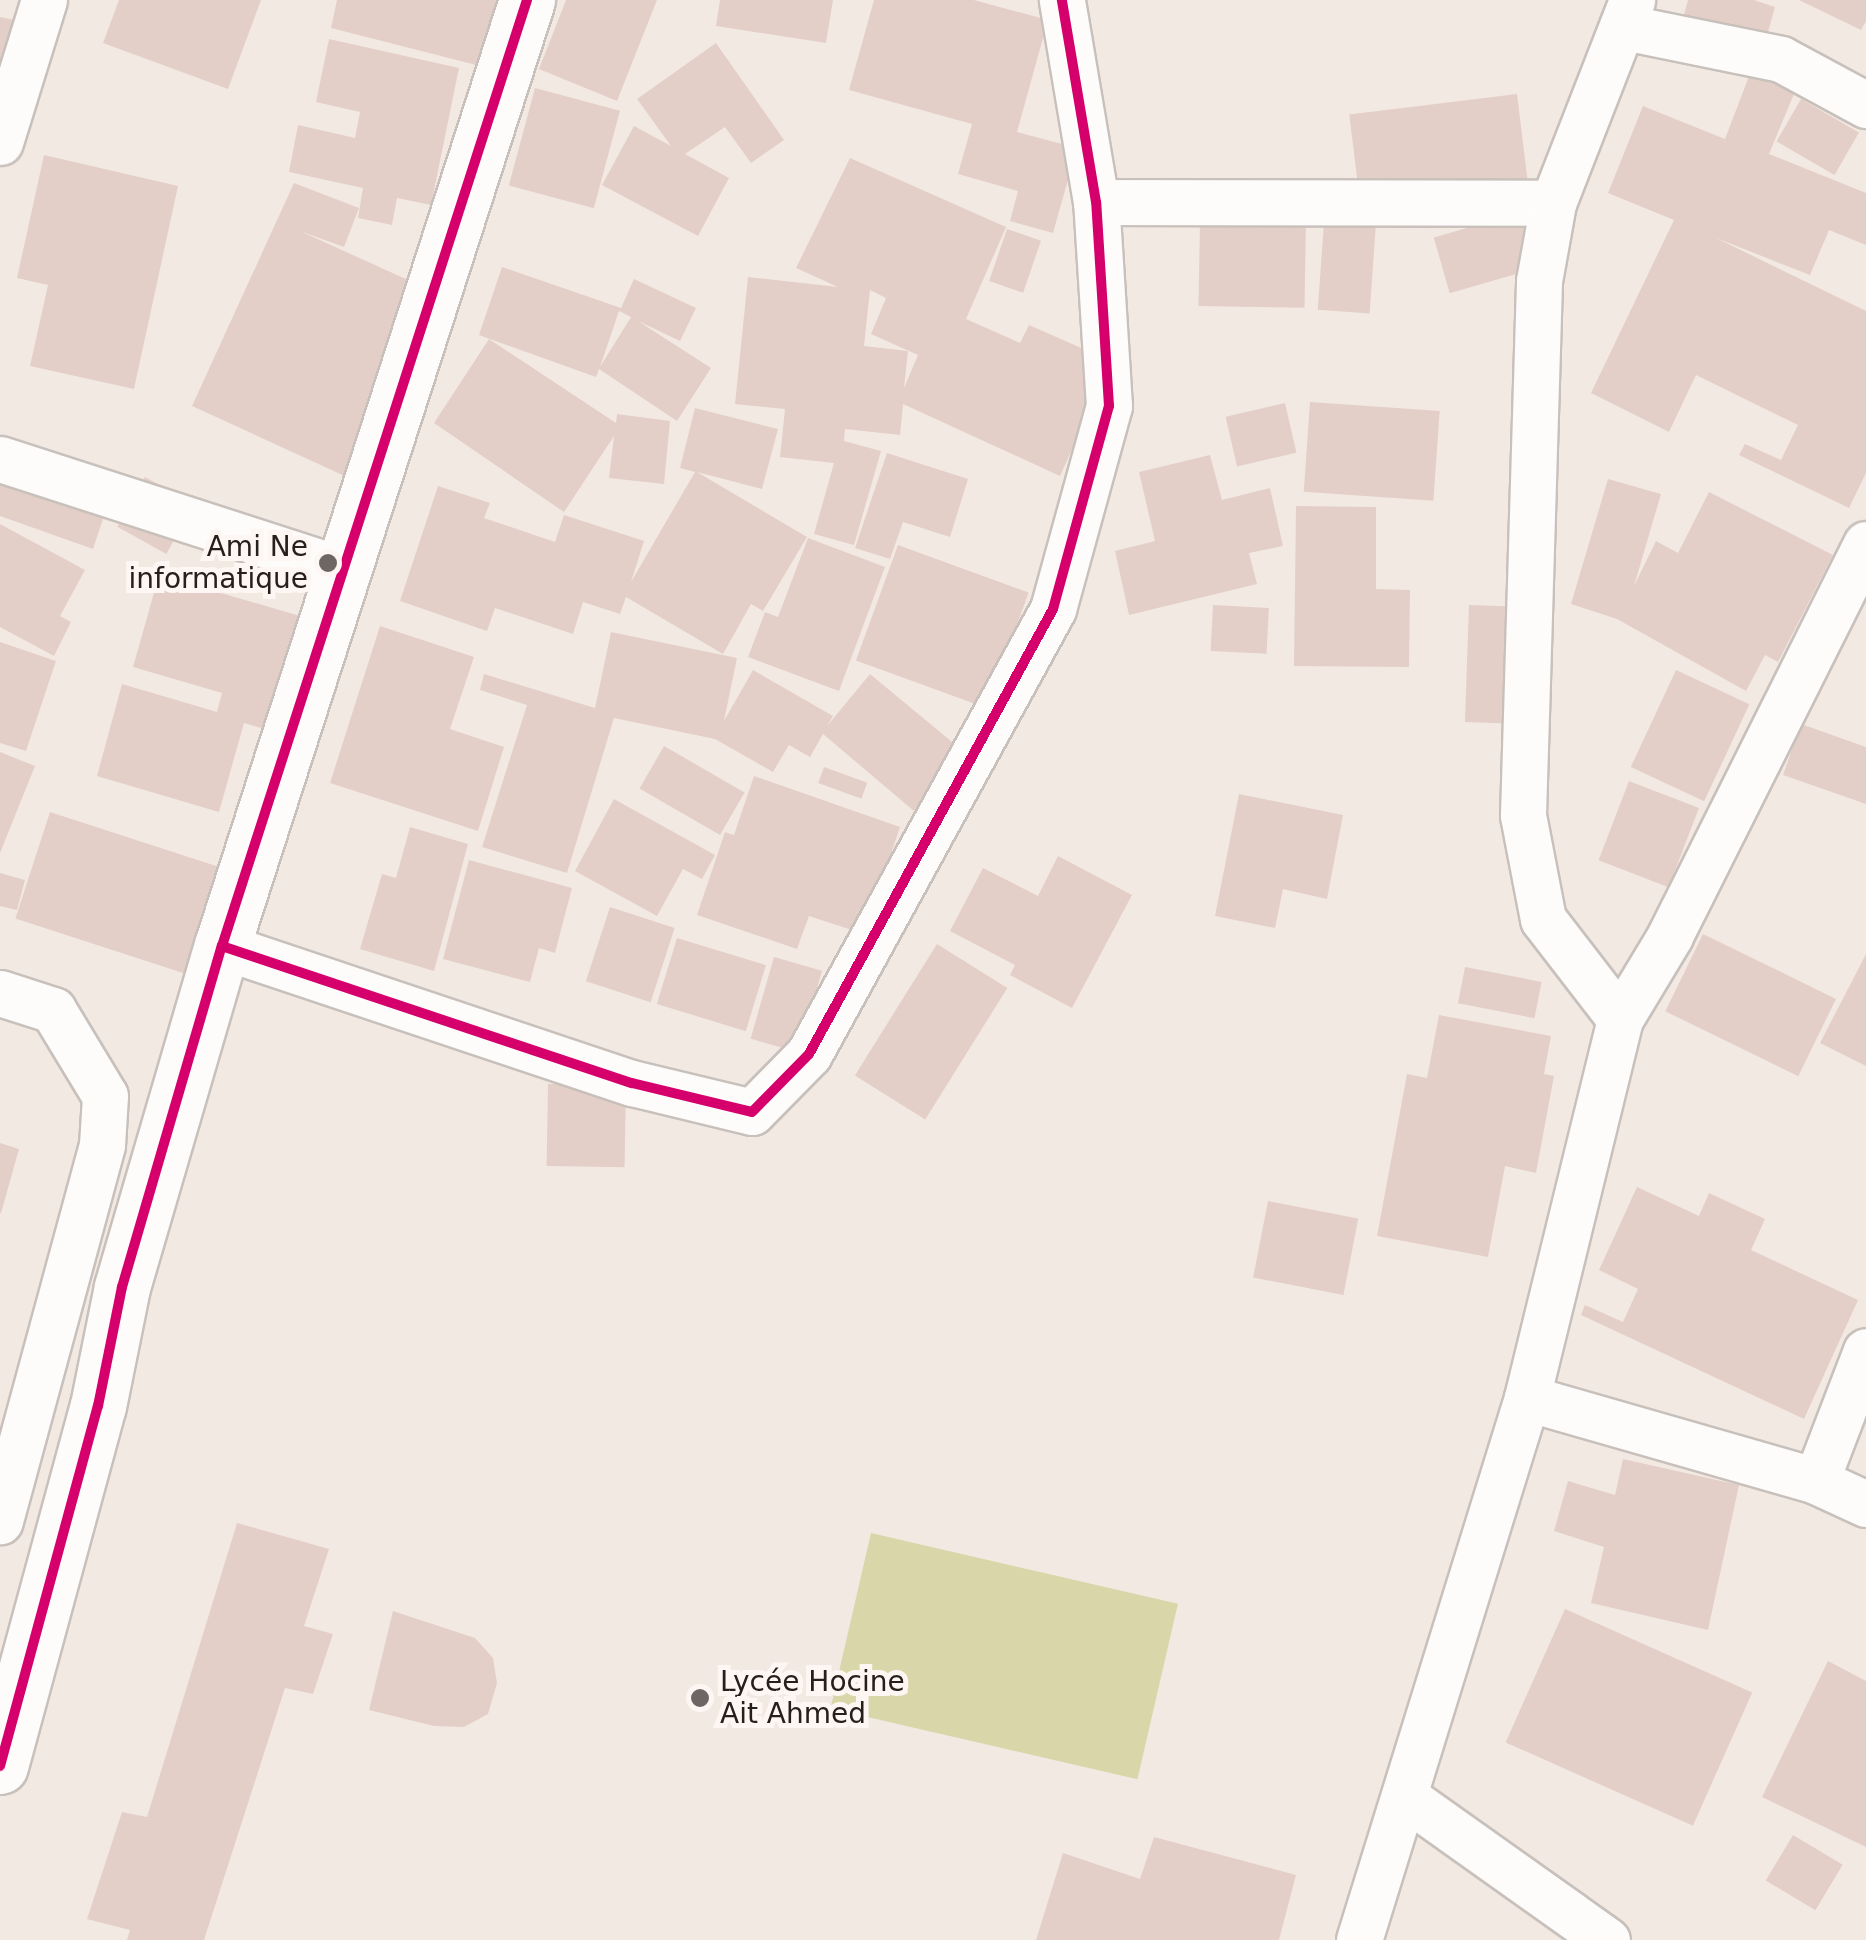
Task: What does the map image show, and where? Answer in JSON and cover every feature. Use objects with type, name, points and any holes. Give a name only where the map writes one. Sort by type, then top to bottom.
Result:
[{"type":"street","points":[[0,142],[44,0]]},
{"type":"street","points":[[0,1766],[98,1406],[122,1287],[222,946],[527,0]]},
{"type":"street","points":[[222,946],[632,1083],[752,1112],[810,1054],[1053,609],[1109,406],[1096,202],[1062,0]]},
{"type":"street","points":[[1620,1020],[1544,919],[1523,814],[1539,281],[1553,203],[1628,14],[1781,59],[1866,104]]},
{"type":"street","points":[[1096,202],[1553,203]]},
{"type":"street","points":[[0,458],[341,569]]},
{"type":"street","points":[[1359,1940],[1527,1398],[1620,1020],[1670,936],[1866,544]]},
{"type":"street","points":[[0,993],[54,1010],[105,1096],[102,1146],[0,1521]]},
{"type":"street","points":[[1816,1480],[1866,1351]]},
{"type":"street","points":[[1527,1398],[1816,1480],[1866,1504]]},
{"type":"street","points":[[1404,1796],[1607,1940]]},
{"type":"shaded area","points":[[871,1533],[1178,1604],[1137,1779],[831,1708]]},
{"type":"building","points":[[119,0],[261,0],[228,89],[103,43]]},
{"type":"building","points":[[337,0],[496,0],[488,68],[331,28]]},
{"type":"building","points":[[566,0],[657,0],[617,101],[539,69]]},
{"type":"building","points":[[720,0],[833,0],[826,43],[716,26]]},
{"type":"building","points":[[874,0],[974,0],[1048,20],[1017,132],[1077,148],[1053,233],[1010,221],[1018,191],[958,174],[972,124],[849,90]]},
{"type":"building","points":[[1688,0],[1754,0],[1775,7],[1765,43],[1683,18]]},
{"type":"building","points":[[1799,0],[1866,0],[1866,21],[1861,30]]},
{"type":"building","points":[[0,17],[24,22],[0,117]]},
{"type":"building","points":[[329,39],[459,68],[431,205],[397,198],[392,225],[358,218],[363,188],[289,172],[298,125],[355,138],[360,112],[316,102]]},
{"type":"building","points":[[716,43],[784,140],[751,163],[725,127],[685,154],[729,178],[698,236],[602,185],[634,126],[671,146],[637,99]]},
{"type":"building","points":[[1751,71],[1796,89],[1769,154],[1866,193],[1866,245],[1829,230],[1810,275],[1716,238],[1866,311],[1866,473],[1849,508],[1739,455],[1745,444],[1781,460],[1798,425],[1696,375],[1669,432],[1591,393],[1674,220],[1608,193],[1643,106],[1725,139]]},
{"type":"building","points":[[535,88],[620,111],[594,208],[509,186]]},
{"type":"building","points":[[1517,94],[1528,181],[1360,202],[1349,115]]},
{"type":"building","points":[[1801,99],[1859,132],[1835,175],[1776,141]]},
{"type":"building","points":[[44,155],[178,186],[134,389],[30,366],[48,285],[17,278]]},
{"type":"building","points":[[850,158],[1006,227],[966,319],[1020,343],[1029,325],[1111,361],[1060,476],[903,404],[900,435],[845,429],[844,441],[881,451],[854,545],[814,534],[834,463],[780,457],[785,409],[735,404],[748,277],[838,287],[796,268]],"holes":[[[870,290],[886,298],[871,334],[918,355],[904,388],[908,351],[864,346]]]},
{"type":"building","points":[[294,183],[359,208],[344,247],[300,231],[419,285],[368,400],[381,406],[349,478],[192,406]]},
{"type":"building","points":[[1526,211],[1542,267],[1450,293],[1434,237]]},
{"type":"building","points":[[1200,220],[1306,222],[1304,308],[1198,306]]},
{"type":"building","points":[[1324,221],[1376,225],[1370,313],[1318,310]]},
{"type":"building","points":[[1007,229],[1041,241],[1023,293],[989,281]]},
{"type":"building","points":[[502,267],[621,308],[634,279],[696,308],[680,341],[638,321],[711,368],[677,421],[599,369],[596,377],[479,335]],"holes":[[[619,311],[631,317],[600,367]]]},
{"type":"building","points":[[489,339],[616,423],[617,414],[670,421],[664,484],[609,478],[614,436],[564,512],[434,423]]},
{"type":"building","points":[[1310,402],[1440,411],[1433,501],[1304,492]]},
{"type":"building","points":[[1285,403],[1296,453],[1237,466],[1226,417]]},
{"type":"building","points":[[695,408],[778,429],[762,489],[697,472],[807,537],[763,611],[751,604],[723,654],[626,597],[620,614],[583,602],[573,634],[495,608],[487,631],[400,601],[438,486],[490,503],[484,518],[555,542],[564,515],[644,541],[631,582],[695,472],[680,468]]},
{"type":"building","points":[[0,442],[115,483],[93,549],[0,516]]},
{"type":"building","points":[[887,453],[968,479],[950,537],[903,522],[890,559],[855,548]]},
{"type":"building","points":[[1210,455],[1222,500],[1270,488],[1283,546],[1249,553],[1257,584],[1129,615],[1115,551],[1155,541],[1139,472]]},
{"type":"building","points":[[145,477],[194,504],[166,554],[117,527]]},
{"type":"building","points":[[1608,479],[1661,494],[1634,586],[1656,541],[1678,553],[1709,492],[1833,555],[1778,662],[1765,655],[1746,691],[1617,619],[1571,604]]},
{"type":"building","points":[[1296,506],[1376,507],[1376,589],[1410,590],[1409,667],[1294,666]]},
{"type":"building","points":[[0,524],[85,570],[60,616],[71,622],[54,656],[0,627]]},
{"type":"building","points":[[808,538],[885,567],[839,691],[748,657],[765,612],[778,617]]},
{"type":"building","points":[[898,545],[1029,593],[987,708],[856,661]]},
{"type":"building","points":[[159,575],[300,616],[268,730],[244,723],[219,812],[97,776],[122,684],[217,712],[222,693],[133,667]]},
{"type":"building","points":[[1213,605],[1269,608],[1267,654],[1211,651]]},
{"type":"building","points":[[1469,605],[1519,607],[1515,724],[1465,722]]},
{"type":"building","points":[[380,626],[474,657],[450,729],[504,747],[478,831],[330,783]]},
{"type":"building","points":[[611,632],[737,658],[724,721],[753,670],[833,716],[827,726],[870,674],[963,751],[914,811],[823,734],[810,757],[789,745],[773,772],[715,739],[614,718],[567,873],[482,847],[527,705],[480,690],[484,674],[595,708]]},
{"type":"building","points":[[0,642],[56,661],[26,751],[0,743]]},
{"type":"building","points":[[1676,670],[1749,704],[1704,801],[1631,767]]},
{"type":"building","points":[[1801,724],[1866,747],[1866,804],[1783,775]]},
{"type":"building","points":[[664,746],[745,792],[720,835],[640,788]]},
{"type":"building","points":[[0,752],[35,766],[0,853]]},
{"type":"building","points":[[824,767],[867,783],[861,799],[818,783]]},
{"type":"building","points":[[754,776],[900,827],[864,934],[809,916],[797,949],[697,915],[725,832],[734,835]]},
{"type":"building","points":[[1629,781],[1699,808],[1669,887],[1599,860]]},
{"type":"building","points":[[1239,794],[1343,815],[1327,899],[1283,889],[1275,928],[1215,916]]},
{"type":"building","points":[[614,799],[715,855],[702,879],[683,869],[657,916],[575,871]]},
{"type":"building","points":[[50,812],[227,869],[192,976],[15,919]]},
{"type":"building","points":[[410,827],[468,844],[434,971],[360,949],[382,874],[396,878]]},
{"type":"building","points":[[1058,856],[1132,895],[1072,1008],[1010,975],[1015,965],[950,931],[983,868],[1038,896]]},
{"type":"building","points":[[469,860],[572,888],[555,953],[539,948],[530,982],[443,959]]},
{"type":"building","points":[[0,873],[25,880],[17,910],[0,906]]},
{"type":"building","points":[[610,907],[675,928],[651,1002],[586,981]]},
{"type":"building","points":[[1703,934],[1836,999],[1798,1076],[1665,1011]]},
{"type":"building","points":[[677,938],[766,965],[746,1031],[657,1004]]},
{"type":"building","points":[[937,944],[1007,988],[925,1119],[855,1075]]},
{"type":"building","points":[[1866,954],[1866,1066],[1820,1043]]},
{"type":"building","points":[[774,957],[822,971],[799,1052],[751,1039]]},
{"type":"building","points":[[1465,967],[1542,982],[1535,1018],[1458,1003]]},
{"type":"building","points":[[1439,1015],[1551,1036],[1544,1074],[1554,1076],[1536,1173],[1505,1166],[1488,1257],[1377,1236],[1407,1074],[1427,1078]]},
{"type":"building","points":[[548,1084],[626,1085],[625,1167],[547,1166]]},
{"type":"building","points":[[0,1143],[19,1149],[1,1213],[0,1213]]},
{"type":"building","points":[[1637,1187],[1699,1216],[1709,1193],[1765,1219],[1751,1250],[1858,1300],[1804,1419],[1581,1315],[1585,1305],[1623,1322],[1638,1289],[1599,1270]]},
{"type":"building","points":[[1268,1201],[1358,1219],[1343,1295],[1253,1278]]},
{"type":"building","points":[[1623,1459],[1739,1485],[1708,1630],[1591,1603],[1604,1547],[1554,1531],[1568,1481],[1615,1495]]},
{"type":"building","points":[[237,1523],[329,1549],[304,1626],[333,1634],[313,1694],[285,1688],[204,1940],[127,1940],[130,1930],[87,1919],[122,1812],[147,1817]]},
{"type":"building","points":[[1565,1609],[1752,1692],[1693,1826],[1506,1742]]},
{"type":"building","points":[[393,1611],[475,1638],[493,1658],[497,1683],[488,1714],[464,1727],[434,1726],[369,1710]]},
{"type":"building","points":[[1828,1661],[1866,1681],[1866,1847],[1762,1797]]},
{"type":"building","points":[[1793,1835],[1843,1865],[1815,1910],[1766,1880]]},
{"type":"building","points":[[1154,1837],[1296,1875],[1279,1940],[1036,1940],[1063,1853],[1140,1879]]},
{"type":"cycle path","points":[[0,1766],[98,1406],[122,1287],[222,946],[527,0]]},
{"type":"cycle path","points":[[222,946],[632,1083],[752,1112],[809,1054],[1053,609],[1109,406],[1096,202],[1062,0]]},
{"type":"place","name":"Ami Ne informatique","points":[[328,563]]},
{"type":"place","name":"Lycée Hocine Ait Ahmed","points":[[700,1698]]}]
